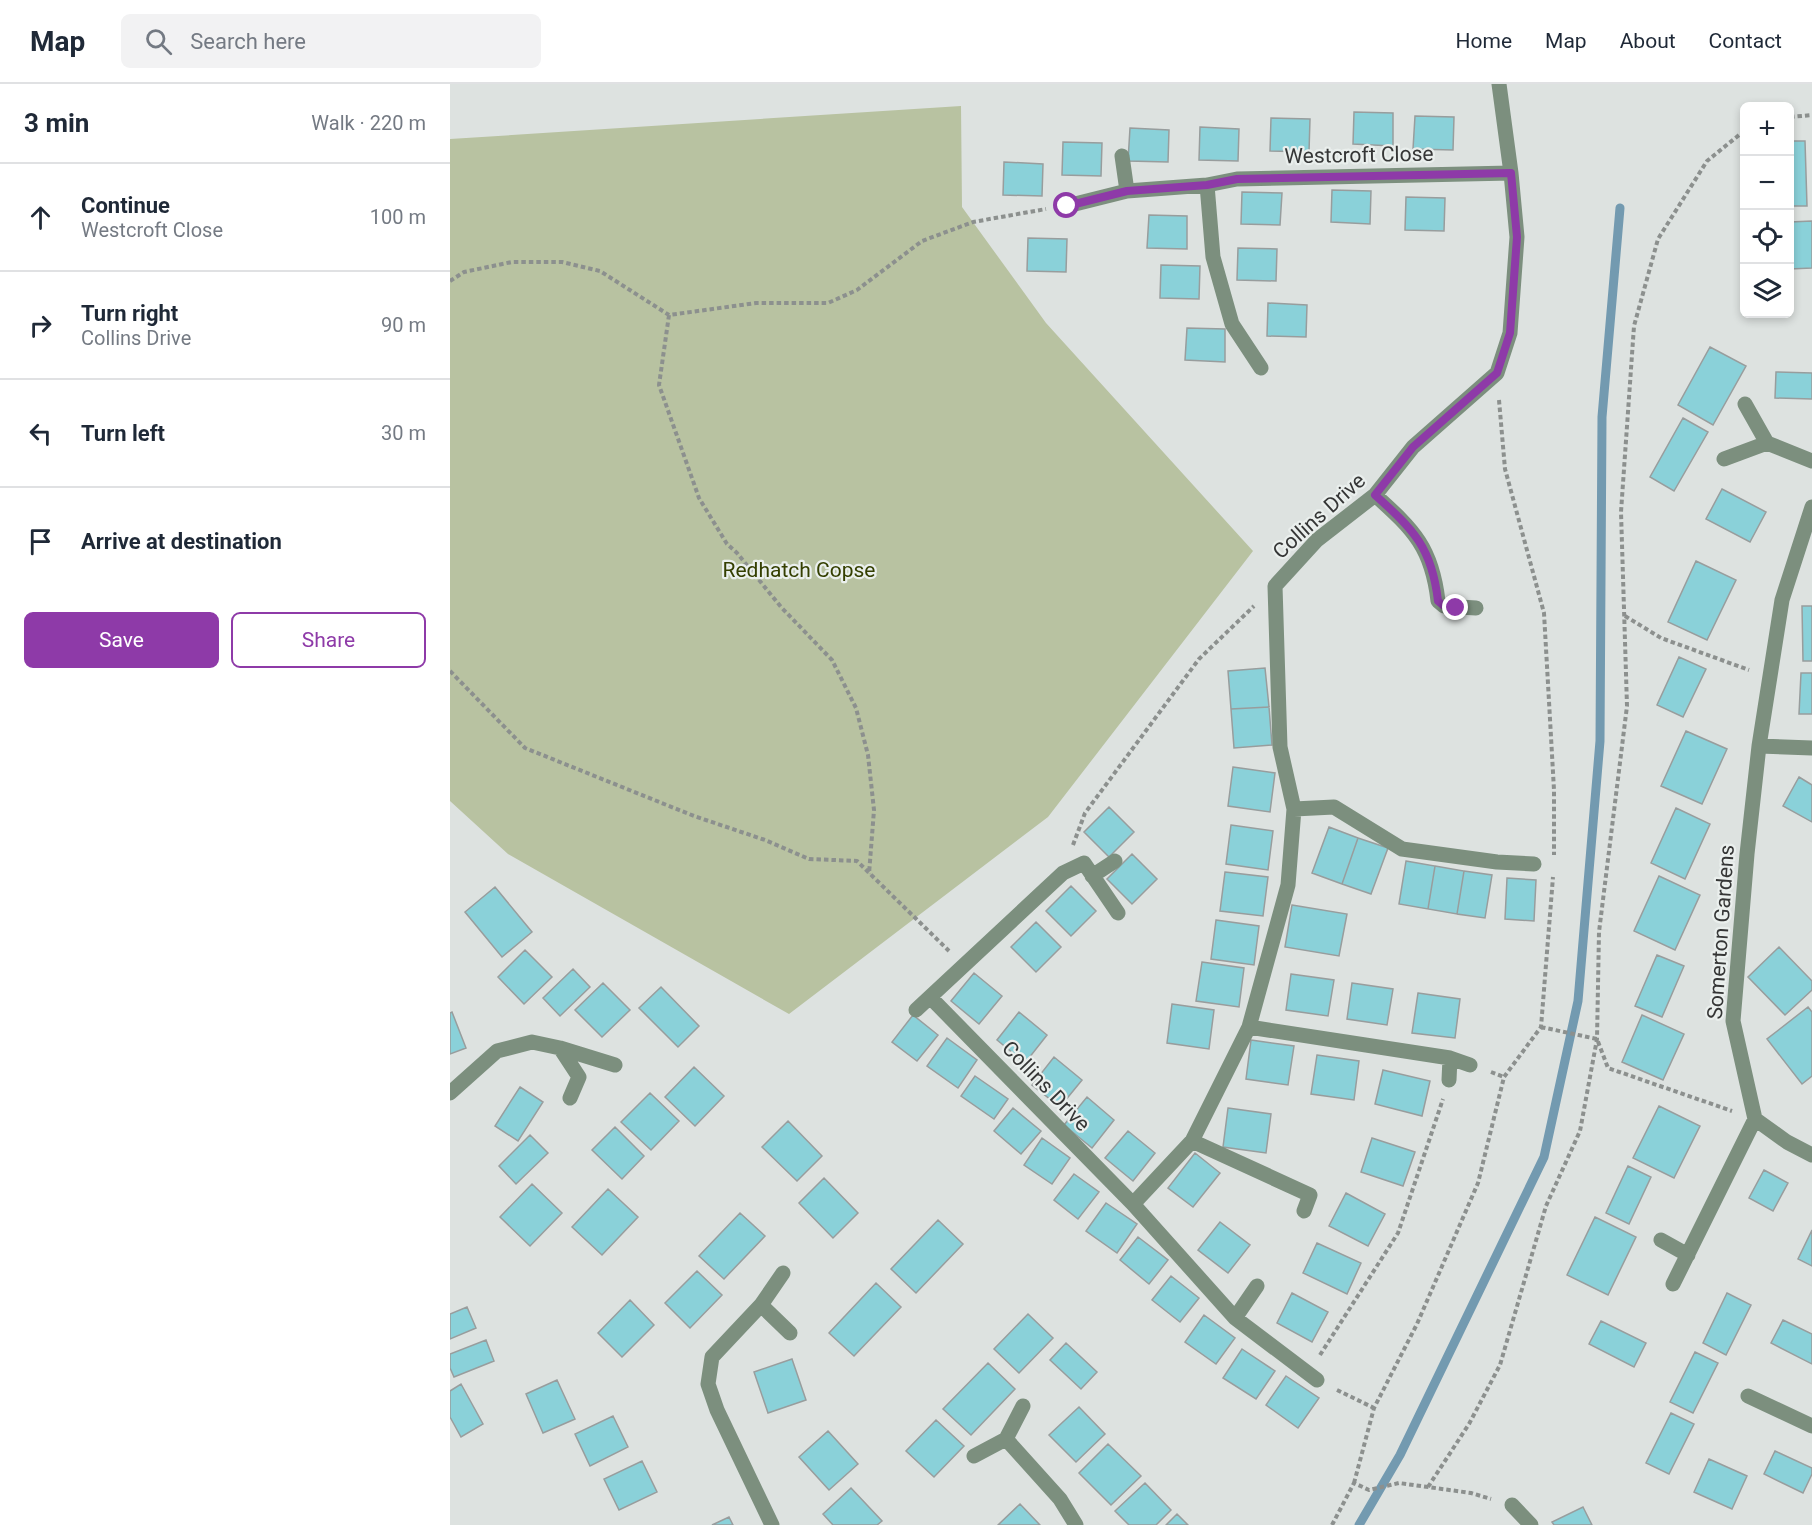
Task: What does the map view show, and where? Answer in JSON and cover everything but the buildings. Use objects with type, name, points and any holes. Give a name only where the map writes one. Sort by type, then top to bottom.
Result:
[{"type":"street","points":[[1497,373],[1510,333],[1517,237],[1499,84]]},
{"type":"street","points":[[1122,156],[1127,191]]},
{"type":"street","name":"Westcroft Close","points":[[1067,206],[1127,191],[1207,185],[1237,179],[1511,173]]},
{"type":"street","points":[[1207,185],[1213,257],[1232,324],[1261,368]]},
{"type":"street","name":"Collins Drive","points":[[1133,1204],[1192,1141],[1249,1027],[1288,885],[1294,809],[1280,747],[1275,586],[1317,540],[1375,495],[1413,447],[1497,373]]},
{"type":"street","points":[[1745,404],[1767,443],[1812,461]]},
{"type":"street","points":[[1724,459],[1767,443]]},
{"type":"street","points":[[1375,495],[1413,532],[1429,557],[1438,601],[1444,606],[1476,608]]},
{"type":"street","name":"Somerton Gardens","points":[[1755,1119],[1733,1021],[1759,746],[1782,600],[1812,507]]},
{"type":"street","points":[[1759,746],[1812,748]]},
{"type":"street","points":[[1294,809],[1334,807],[1402,849],[1497,862],[1534,864]]},
{"type":"street","points":[[1092,876],[1115,861]]},
{"type":"street","points":[[916,1010],[1063,873],[1084,863],[1118,913]]},
{"type":"street","name":"Collins Drive","points":[[930,996],[1133,1204],[1235,1318],[1313,1377]]},
{"type":"street","points":[[1249,1027],[1450,1058],[1470,1065]]},
{"type":"street","points":[[450,1093],[497,1051],[532,1042],[615,1065]]},
{"type":"street","points":[[560,1048],[579,1077],[570,1098]]},
{"type":"street","points":[[1449,1080],[1450,1058]]},
{"type":"street","points":[[1673,1284],[1755,1119],[1787,1142],[1812,1155]]},
{"type":"street","points":[[1192,1141],[1310,1195],[1304,1211]]},
{"type":"street","points":[[1661,1240],[1688,1255]]},
{"type":"street","points":[[772,1525],[717,1410],[708,1384],[712,1357],[761,1305],[783,1273]]},
{"type":"street","points":[[1235,1318],[1257,1286]]},
{"type":"street","points":[[761,1305],[790,1333]]},
{"type":"street","points":[[1748,1396],[1812,1426]]},
{"type":"street","points":[[974,1456],[1006,1439],[1023,1406]]},
{"type":"street","points":[[1006,1439],[1060,1499],[1076,1525]]},
{"type":"street","points":[[1512,1505],[1531,1525]]},
{"type":"path","points":[[1794,117],[1812,115]]},
{"type":"path","points":[[1428,1487],[1469,1424],[1500,1365],[1546,1206],[1580,1131],[1597,1040],[1599,932],[1627,706],[1621,512],[1634,326],[1658,239],[1707,161],[1740,134]]},
{"type":"path","points":[[450,281],[464,272],[512,262],[562,262],[600,271],[669,315],[756,303],[828,303],[857,290],[883,268],[922,241],[973,222],[1067,206]]},
{"type":"path","points":[[669,315],[659,385],[699,498],[727,544],[781,607],[832,660],[856,708],[868,755],[874,810],[869,874]]},
{"type":"path","points":[[1332,1525],[1354,1483],[1374,1408],[1417,1324],[1479,1183],[1504,1077],[1541,1027],[1554,866],[1554,789],[1544,613],[1505,469],[1497,373]]},
{"type":"path","points":[[1063,873],[1084,813],[1200,659],[1275,586]]},
{"type":"path","points":[[1624,616],[1661,639],[1770,678]]},
{"type":"path","points":[[450,670],[525,748],[694,816],[765,840],[809,859],[857,861],[949,950],[962,969]]},
{"type":"path","points":[[1541,1027],[1597,1040]]},
{"type":"path","points":[[1597,1040],[1608,1068],[1755,1119]]},
{"type":"path","points":[[1374,1408],[1313,1377],[1398,1233],[1449,1080]]},
{"type":"path","points":[[1354,1483],[1369,1490],[1399,1483],[1428,1487],[1471,1494],[1512,1505]]},
{"type":"green space","name":"Redhatch Copse","points":[[961,106],[962,207],[1046,323],[1253,551],[1048,817],[789,1014],[508,854],[450,801],[450,139]]},
{"type":"waterway","points":[[1359,1525],[1400,1455],[1544,1157],[1578,1001],[1600,741],[1602,417],[1620,208]]},
{"type":"route","points":[[1067,206],[1127,191],[1207,185],[1237,179],[1511,173],[1517,237],[1510,333],[1497,373],[1413,447],[1375,495],[1413,532],[1429,557],[1438,601],[1444,606],[1456,608]]}]
